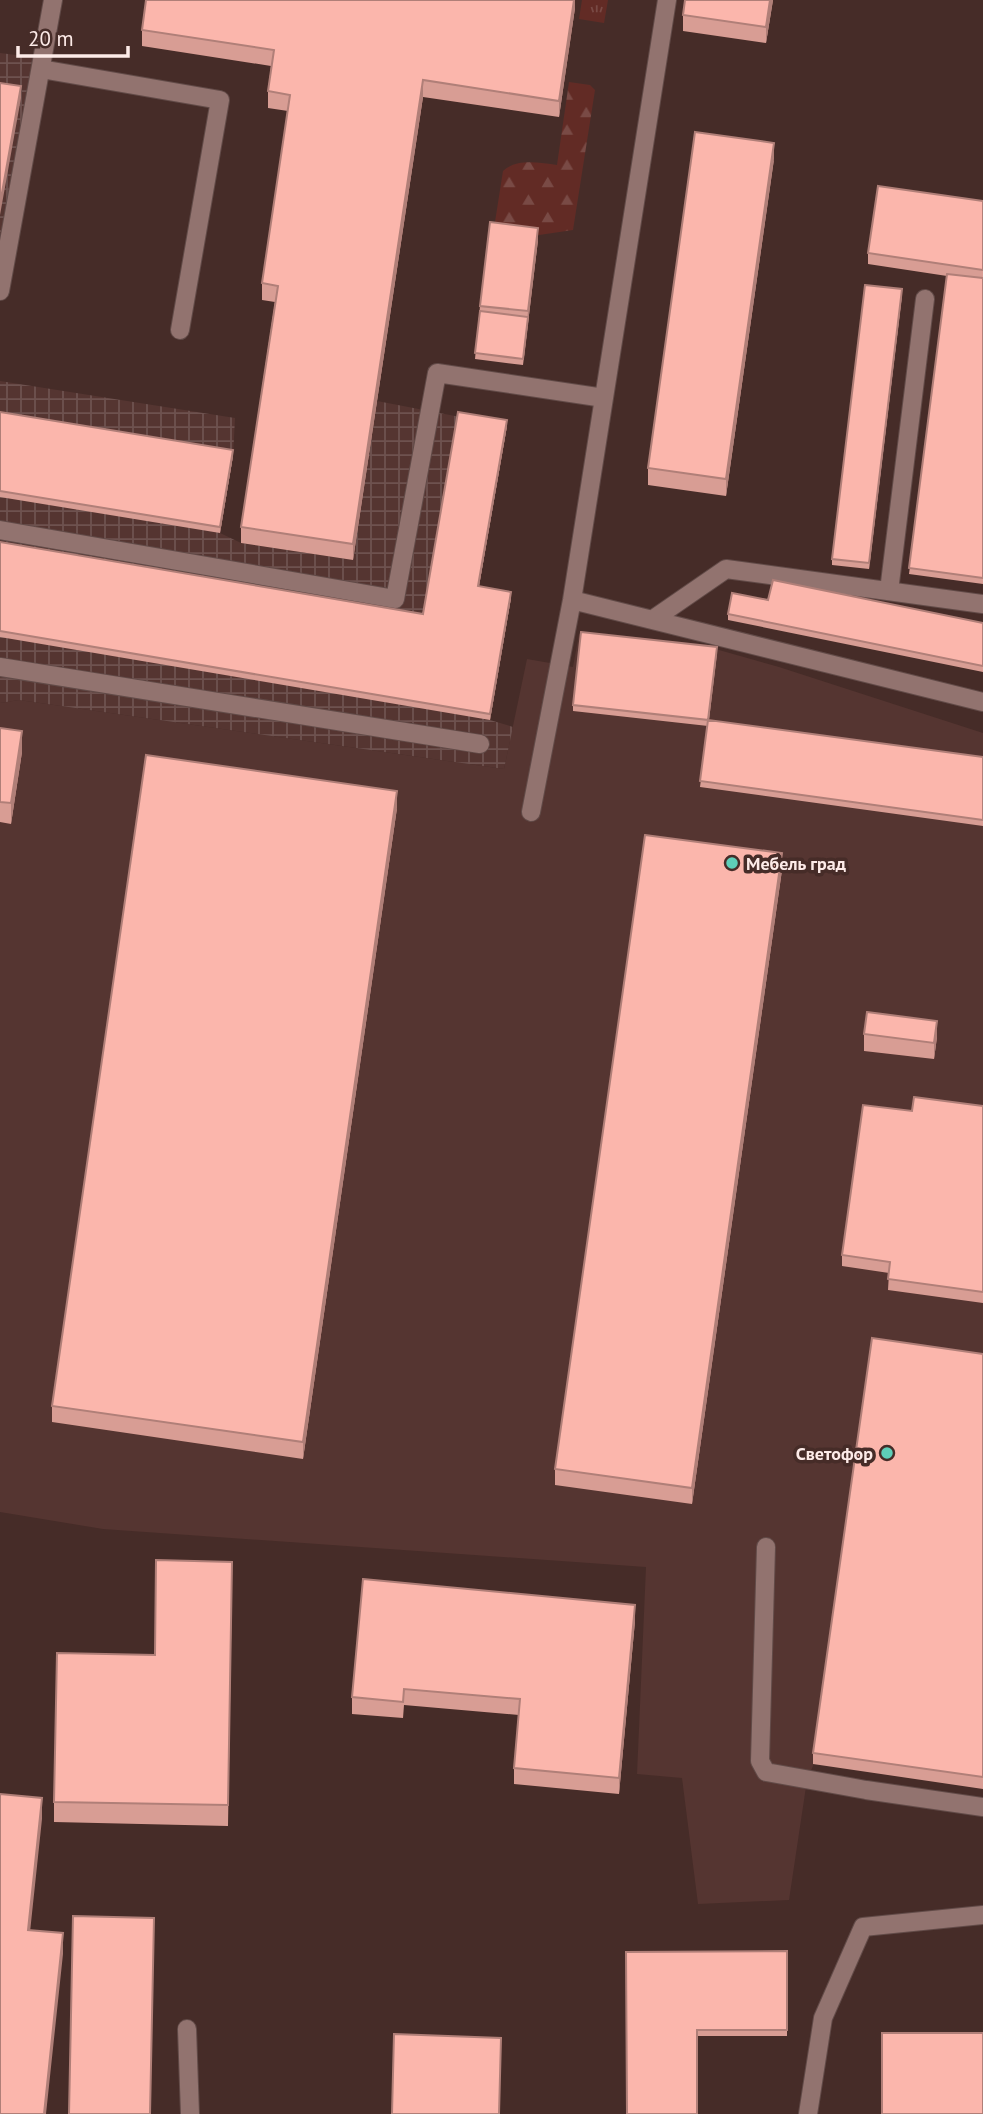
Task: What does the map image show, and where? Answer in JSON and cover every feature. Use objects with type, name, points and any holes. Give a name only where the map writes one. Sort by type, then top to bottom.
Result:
[{"type":"street","points":[[0,291],[53,0]]},
{"type":"street","points":[[531,812],[572,600],[667,0]]},
{"type":"street","points":[[41,69],[220,100],[180,330]]},
{"type":"street","points":[[889,591],[925,299]]},
{"type":"street","points":[[0,530],[395,599],[437,373],[604,398]]},
{"type":"street","points":[[652,620],[726,569],[983,604]]},
{"type":"street","points":[[572,600],[983,702]]},
{"type":"street","points":[[0,667],[480,744]]},
{"type":"street","points":[[766,1548],[760,1761],[766,1772],[983,1807]]},
{"type":"street","points":[[808,2114],[823,2018],[863,1927],[983,1915]]},
{"type":"street","points":[[187,2029],[190,2114]]},
{"type":"shaded area","points":[[0,53],[40,58],[0,243]]},
{"type":"shaded area","points":[[0,381],[235,418],[233,456],[220,533],[241,543],[353,560],[377,401],[507,426],[478,592],[511,598],[490,720],[513,727],[504,769],[19,700],[0,703]]},
{"type":"shaded area","points":[[579,634],[719,650],[983,733],[983,1366],[807,1780],[789,1900],[698,1904],[682,1778],[637,1774],[646,1567],[103,1529],[0,1512],[0,703],[19,700],[504,769],[527,659],[573,667]]},
{"type":"green space","points":[[582,0],[608,0],[604,23],[579,19]]},
{"type":"green space","points":[[569,82],[590,85],[595,90],[573,230],[539,235],[499,230],[495,222],[503,171],[522,163],[557,165]]},
{"type":"building","points":[[146,0],[574,0],[559,101],[423,80],[353,544],[241,527],[278,286],[262,283],[290,95],[268,91],[274,50],[142,30]]},
{"type":"building","points":[[685,0],[770,0],[766,27],[683,15]]},
{"type":"building","points":[[0,83],[21,86],[0,204]]},
{"type":"building","points":[[695,132],[774,143],[726,479],[648,468]]},
{"type":"building","points":[[878,186],[983,201],[983,270],[868,253]]},
{"type":"building","points":[[490,222],[538,228],[528,311],[480,306]]},
{"type":"building","points":[[947,274],[983,278],[983,578],[909,568]]},
{"type":"building","points":[[865,285],[902,289],[869,563],[832,559]]},
{"type":"building","points":[[480,311],[528,317],[523,359],[475,353]]},
{"type":"building","points":[[0,412],[233,450],[220,527],[0,491]]},
{"type":"building","points":[[458,412],[507,420],[478,586],[511,592],[490,714],[0,631],[0,542],[423,614]]},
{"type":"building","points":[[773,580],[983,623],[983,666],[728,614],[732,593],[768,600]]},
{"type":"building","points":[[581,632],[717,647],[708,720],[573,705]]},
{"type":"building","points":[[708,720],[983,757],[983,820],[700,781]]},
{"type":"building","points":[[0,728],[22,731],[11,803],[0,802]]},
{"type":"building","points":[[146,755],[397,791],[303,1442],[52,1406]]},
{"type":"building","points":[[645,835],[782,853],[692,1488],[555,1469]]},
{"type":"building","points":[[867,1012],[937,1021],[934,1043],[864,1034]]},
{"type":"building","points":[[914,1097],[983,1106],[983,1292],[888,1279],[890,1262],[842,1255],[863,1105],[912,1111]]},
{"type":"building","points":[[872,1338],[983,1354],[983,1777],[813,1753]]},
{"type":"building","points":[[156,1560],[232,1562],[228,1805],[54,1802],[57,1653],[155,1655]]},
{"type":"building","points":[[363,1579],[635,1605],[619,1778],[514,1768],[520,1699],[404,1689],[403,1702],[352,1697]]},
{"type":"building","points":[[0,1794],[42,1798],[28,1930],[63,1933],[44,2114],[0,2114]]},
{"type":"building","points":[[73,1916],[154,1918],[150,2114],[69,2114]]},
{"type":"building","points":[[787,1951],[787,2030],[697,2030],[697,2114],[627,2114],[626,1952]]},
{"type":"building","points":[[882,2033],[983,2033],[983,2114],[882,2114]]},
{"type":"building","points":[[394,2034],[501,2038],[499,2114],[392,2114]]},
{"type":"place","name":"Мебель град","points":[[732,863]]},
{"type":"place","name":"Светофор","points":[[887,1453]]}]
